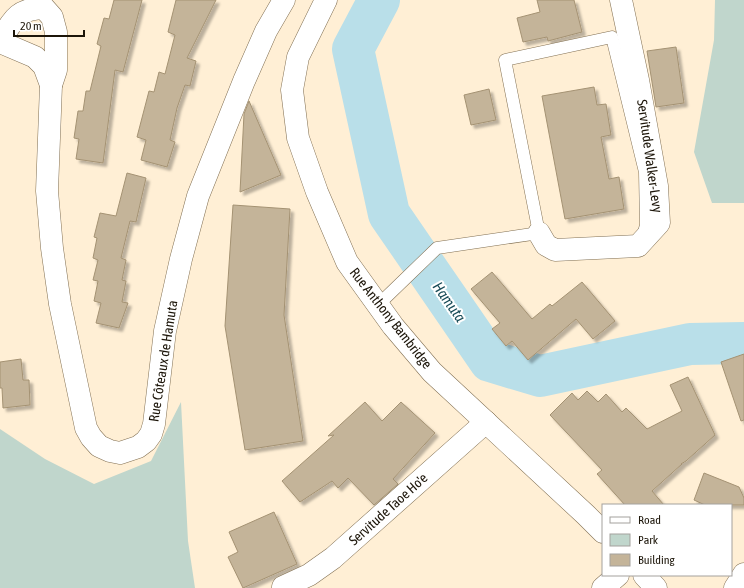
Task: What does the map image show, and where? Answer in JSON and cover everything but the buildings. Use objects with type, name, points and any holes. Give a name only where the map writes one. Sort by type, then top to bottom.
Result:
[{"type":"street","name":"Rue Côteaux de Hamuta","points":[[52,85],[44,66],[35,57],[0,42],[12,22],[20,13],[31,8],[44,8],[52,17],[56,32],[56,70],[52,85],[47,191],[52,248],[60,304],[83,417],[91,438],[99,446],[110,451],[129,451],[138,448],[146,441],[154,424],[165,331],[181,259],[198,196],[244,81],[266,31],[284,0]]},
{"type":"street","name":"Rue Anthony Bambridge","points":[[326,0],[298,57],[292,90],[298,138],[317,192],[347,262],[393,326],[432,372],[602,531]]},
{"type":"street","name":"Servitude Walker-Levy","points":[[621,0],[638,80],[657,186],[659,223],[642,242]]},
{"type":"street","points":[[539,233],[546,245],[555,250],[638,246],[642,242]]},
{"type":"street","name":"Servitude Taoe Ho'e","points":[[283,587],[310,575],[333,558],[486,422]]},
{"type":"street","points":[[735,588],[744,574]]},
{"type":"street","points":[[603,588],[617,576]]},
{"type":"street","points":[[645,576],[656,588]]},
{"type":"lane","points":[[378,305],[437,248],[539,233],[505,60],[612,37],[645,172],[646,225],[642,242]]},
{"type":"green space","points":[[715,0],[744,0],[744,203],[712,203],[694,152],[714,40]]},
{"type":"green space","points":[[181,402],[188,541],[195,588],[0,588],[0,429],[45,459],[94,484],[151,461]]},
{"type":"waterway","name":"Hamuta","points":[[379,0],[353,49],[389,214],[490,361],[540,376],[690,344],[744,343]]}]
